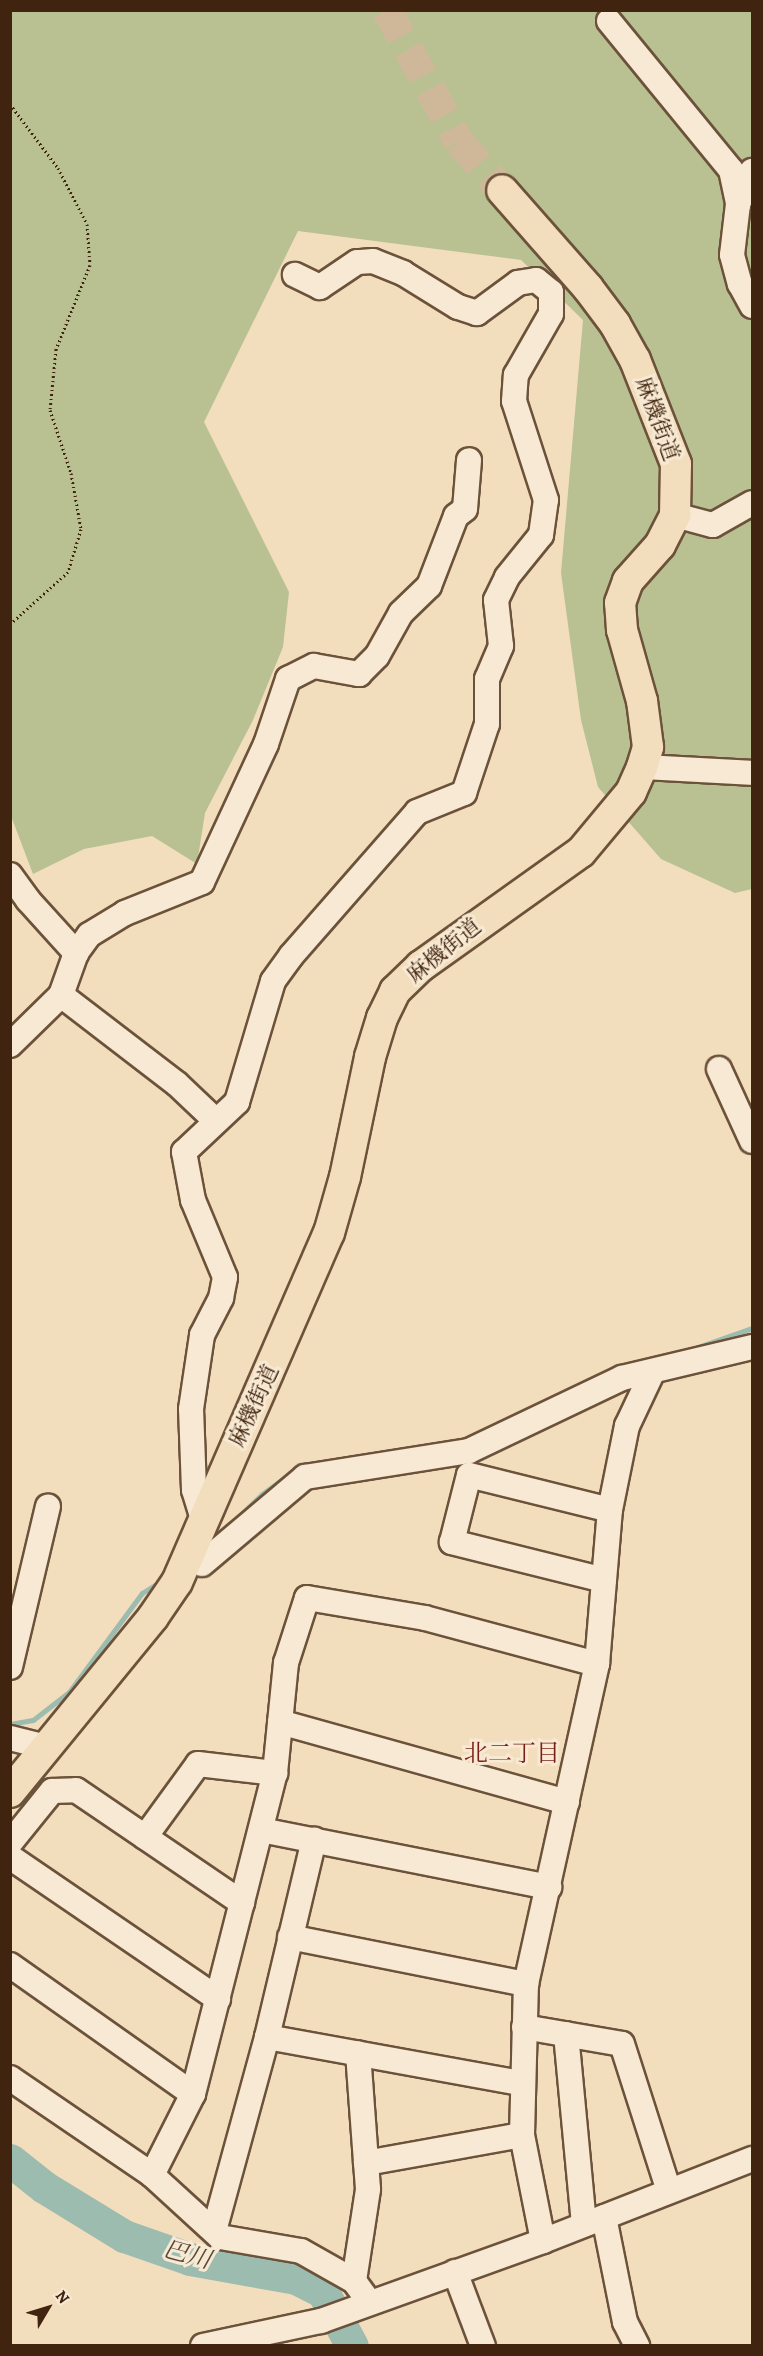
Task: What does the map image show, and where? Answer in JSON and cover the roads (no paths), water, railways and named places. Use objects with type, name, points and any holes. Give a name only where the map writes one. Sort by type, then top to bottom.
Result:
[{"type":"main road","name":"麻機街道","points":[[10,1792],[153,1617],[177,1582],[202,1516],[284,1344],[329,1233],[345,1177],[370,1057],[382,1018],[395,991],[430,958],[581,852],[631,792],[642,767],[648,747],[642,701],[622,630],[620,603],[628,581],[660,545],[675,515],[676,464],[651,399],[615,324],[588,288],[502,190]]},
{"type":"street","points":[[609,21],[731,170],[738,204]]},
{"type":"street","points":[[753,171],[738,204],[732,255],[740,284],[753,306]]},
{"type":"street","points":[[202,1516],[194,1490],[190,1409],[202,1335],[221,1298],[225,1277],[193,1200],[184,1152],[215,1120],[237,1102],[273,981],[291,956],[417,812],[464,793],[487,724],[487,680],[501,646],[496,600],[507,577],[541,535],[546,500],[514,401],[516,375],[540,340],[551,314],[551,292],[536,280],[518,283],[477,313],[458,307],[403,273],[373,261],[357,262],[320,286],[295,275]]},
{"type":"street","points":[[10,1046],[61,995],[76,952],[89,935],[125,913],[202,882],[266,744],[288,679],[314,666],[359,674],[377,656],[401,613],[429,586],[456,516],[465,509],[469,460]]},
{"type":"street","points":[[675,515],[713,525],[753,503]]},
{"type":"street","points":[[642,767],[753,773]]},
{"type":"street","points":[[10,875],[28,900],[76,952]]},
{"type":"street","points":[[61,995],[177,1084],[215,1120]]},
{"type":"street","points":[[719,1069],[753,1141]]},
{"type":"street","points":[[202,1564],[306,1477],[469,1451],[622,1378],[652,1373],[753,1347]]},
{"type":"street","points":[[543,2241],[522,2135],[521,2083],[526,1984],[597,1664],[610,1510],[627,1426],[652,1373]]},
{"type":"street","points":[[604,1581],[452,1542],[469,1475],[610,1510]]},
{"type":"street","points":[[10,1667],[48,1506]]},
{"type":"street","points":[[152,2175],[193,2094],[275,1773],[286,1663],[307,1598],[425,1618],[597,1664]]},
{"type":"street","points":[[280,1722],[567,1802]]},
{"type":"street","points":[[10,1738],[46,1747]]},
{"type":"street","points":[[145,1837],[198,1764],[275,1773]]},
{"type":"street","points":[[10,1843],[52,1791],[76,1790],[242,1904]]},
{"type":"street","points":[[261,1830],[549,1887]]},
{"type":"street","points":[[214,2231],[267,2037],[314,1840]]},
{"type":"street","points":[[10,1857],[218,1999]]},
{"type":"street","points":[[290,1937],[526,1984]]},
{"type":"street","points":[[10,1965],[193,2094]]},
{"type":"street","points":[[524,2027],[622,2044],[669,2191]]},
{"type":"street","points":[[566,2034],[594,2221],[625,2322],[637,2346]]},
{"type":"street","points":[[267,2037],[521,2083]]},
{"type":"street","points":[[358,2054],[368,2189],[354,2281],[363,2304]]},
{"type":"street","points":[[10,2078],[152,2175],[220,2237],[301,2251],[354,2281]]},
{"type":"street","points":[[366,2163],[522,2135]]},
{"type":"street","points":[[203,2346],[321,2321],[543,2241],[753,2158]]},
{"type":"street","points":[[455,2272],[483,2346]]},
{"type":"waterway","points":[[689,1350],[752,1328]]},
{"type":"waterway","points":[[227,1528],[262,1494],[290,1474]]},
{"type":"waterway","points":[[10,1724],[33,1720],[69,1692],[142,1593],[164,1579]]},
{"type":"waterway","name":"巴川","points":[[10,2160],[44,2187],[124,2236],[190,2259],[296,2278],[323,2292],[352,2346]]},
{"type":"tunnel","points":[[387,10],[459,142],[502,190]]},
{"type":"district","name":"北二丁目","points":[[512,1754]]}]
